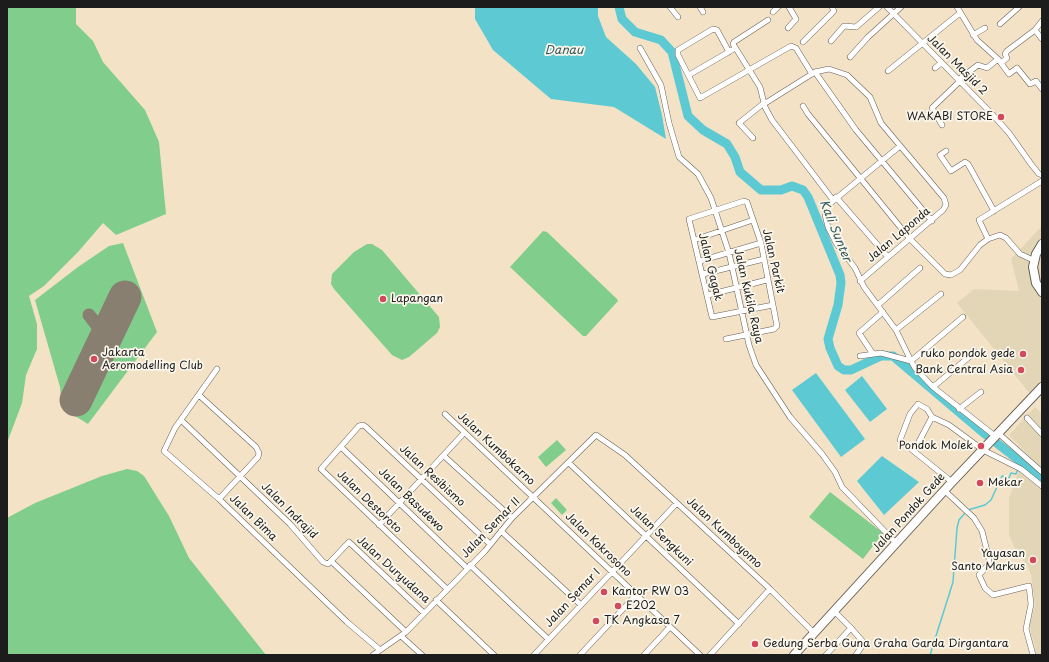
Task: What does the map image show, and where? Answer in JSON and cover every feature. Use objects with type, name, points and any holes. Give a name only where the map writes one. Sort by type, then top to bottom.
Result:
[{"type":"main road","points":[[1042,244],[1033,260],[1034,276],[1042,292]]},
{"type":"main road","name":"Jalan Pondok Gede","points":[[794,655],[897,544],[944,490],[1041,390]]},
{"type":"street","points":[[670,7],[678,17]]},
{"type":"street","points":[[773,12],[778,7]]},
{"type":"street","points":[[788,28],[796,17],[789,7]]},
{"type":"street","points":[[803,42],[834,11],[832,7]]},
{"type":"street","points":[[831,41],[844,26],[856,26],[879,7]]},
{"type":"street","name":"Jalan Masjid 2","points":[[887,7],[1009,133],[1031,164],[1039,174],[1042,175]]},
{"type":"street","points":[[850,57],[861,44],[901,7]]},
{"type":"street","points":[[956,7],[980,44],[987,47],[1000,61],[1009,74],[1016,68],[1030,84],[1036,81],[1042,89]]},
{"type":"street","points":[[1000,24],[1020,7]]},
{"type":"street","points":[[888,71],[960,13]]},
{"type":"street","points":[[768,20],[734,42],[734,48],[760,88],[764,104],[772,120],[835,199],[888,257]]},
{"type":"street","points":[[942,125],[932,108],[959,81],[978,65],[988,68],[1007,58],[1005,54],[1007,51],[1035,30],[1042,21]]},
{"type":"street","points":[[974,35],[985,28]]},
{"type":"street","points":[[729,52],[717,30],[710,30],[678,50],[678,54],[699,96],[702,98],[791,46],[794,46],[881,162],[932,221]]},
{"type":"street","points":[[1035,30],[1042,39]]},
{"type":"street","name":"Jalan Kukila Raya","points":[[640,48],[661,85],[669,123],[679,157],[698,174],[708,189],[733,266],[746,334],[756,365],[790,417],[822,454],[837,475],[842,487],[897,544]]},
{"type":"street","points":[[689,75],[734,48]]},
{"type":"street","points":[[935,68],[941,63]]},
{"type":"street","name":"Jalan Laponda","points":[[813,73],[829,69],[851,78],[870,97],[881,123],[944,198],[944,208],[932,221],[860,281]]},
{"type":"street","points":[[753,138],[739,123],[764,104],[813,73]]},
{"type":"street","points":[[803,106],[910,239],[945,274],[951,275],[960,270],[977,248],[988,239],[1003,236],[1020,254],[1033,260]]},
{"type":"street","points":[[900,146],[835,199],[826,210],[828,228],[836,243],[856,268],[860,281],[896,330],[910,361],[933,387],[959,409],[1042,472]]},
{"type":"street","points":[[946,151],[940,155],[951,170],[965,162],[968,164],[994,211]]},
{"type":"street","points":[[988,239],[979,220],[1042,182]]},
{"type":"street","name":"Jalan Parkit","points":[[714,210],[744,200],[747,202],[761,243],[767,280],[778,323],[776,327],[746,334]]},
{"type":"street","name":"Jalan Gagak","points":[[714,210],[689,219],[713,317],[741,312]]},
{"type":"street","points":[[694,240],[722,232],[753,220]]},
{"type":"street","points":[[700,261],[761,243]]},
{"type":"street","points":[[703,274],[764,259]]},
{"type":"street","points":[[878,305],[920,268]]},
{"type":"street","points":[[708,295],[767,280]]},
{"type":"street","points":[[896,330],[941,294]]},
{"type":"street","points":[[741,312],[773,305]]},
{"type":"street","points":[[873,354],[859,333],[883,312]]},
{"type":"street","points":[[860,356],[873,354],[892,355],[907,362],[910,361],[963,317]]},
{"type":"street","points":[[726,339],[746,334]]},
{"type":"street","points":[[933,387],[975,352]]},
{"type":"street","name":"Jalan Bima","points":[[218,369],[200,396],[181,420],[164,452],[218,499],[347,622],[380,650]]},
{"type":"street","points":[[959,409],[981,392]]},
{"type":"street","points":[[200,396],[256,447],[259,453],[258,457],[218,499]]},
{"type":"street","points":[[952,482],[900,440],[910,414],[918,404],[927,409],[932,417],[949,425],[1021,469],[1042,486]]},
{"type":"street","name":"Jalan Kumbokarno","points":[[445,414],[534,498]]},
{"type":"street","points":[[914,451],[932,417]]},
{"type":"street","points":[[1026,418],[1042,434]]},
{"type":"street","points":[[181,420],[240,476]]},
{"type":"street","name":"Jalan Resibismo","points":[[359,426],[363,425],[366,427],[490,544]]},
{"type":"street","name":"Jalan Destoroto","points":[[359,426],[321,469],[447,589]]},
{"type":"street","points":[[379,525],[464,433]]},
{"type":"street","name":"Jalan Semar II","points":[[401,636],[469,567],[512,518],[534,498],[596,435]]},
{"type":"street","name":"Jalan Kumboyomo","points":[[596,435],[625,455],[770,589],[814,632]]},
{"type":"street","name":"Jalan Basudewo","points":[[341,447],[400,504],[548,640]]},
{"type":"street","points":[[444,456],[512,518]]},
{"type":"street","name":"Jalan Sengkuni","points":[[569,463],[739,624]]},
{"type":"street","name":"Jalan Indrajid","points":[[240,476],[290,524],[323,562],[328,564],[331,561],[406,632]]},
{"type":"street","points":[[944,490],[968,513],[982,531],[989,556],[988,566],[979,575],[985,588],[993,595],[1029,586],[1031,604],[1026,630],[1033,655]]},
{"type":"street","name":"Jalan Kokrosono","points":[[534,498],[700,655]]},
{"type":"street","name":"Jalan Semar I","points":[[534,655],[677,503]]},
{"type":"street","points":[[501,531],[581,605]]},
{"type":"street","name":"Jalan Duryudana","points":[[331,561],[350,542],[424,613]]},
{"type":"street","points":[[710,655],[770,589]]},
{"type":"street","points":[[580,655],[636,595]]},
{"type":"street","points":[[436,600],[494,655]]},
{"type":"street","points":[[834,611],[864,643],[856,655]]},
{"type":"street","points":[[644,655],[670,627]]},
{"type":"street","points":[[826,655],[851,628]]},
{"type":"street","points":[[373,655],[401,636],[422,655]]},
{"type":"shaded area","points":[[1042,226],[1042,394],[1035,400],[957,303],[974,289],[1019,291],[1011,259]]},
{"type":"shaded area","points":[[1035,407],[1042,414],[1042,469],[1009,435]]},
{"type":"shaded area","name":"Yayasan Santo Markus","points":[[1019,470],[1042,489],[1042,655],[1036,655],[1035,645],[1031,634],[1030,623],[1035,605],[1031,574],[1027,565],[1016,551],[1009,535],[1009,498]]},
{"type":"green space","points":[[7,7],[76,7],[76,24],[93,41],[103,62],[145,110],[159,142],[166,214],[116,235],[103,223],[78,252],[44,286],[29,296],[37,324],[37,349],[26,375],[22,403],[7,443]]},
{"type":"green space","points":[[543,231],[547,232],[618,301],[586,336],[583,336],[510,267]]},
{"type":"green space","name":"Jakarta Aeromodelling Club","points":[[123,243],[157,332],[88,424],[62,408],[60,387],[35,300],[78,267],[109,246]]},
{"type":"green space","name":"Lapangan","points":[[367,244],[372,244],[382,250],[439,317],[440,327],[437,333],[409,357],[402,360],[392,355],[331,284],[332,274],[354,252]]},
{"type":"green space","points":[[557,440],[566,450],[546,467],[538,457]]},
{"type":"green space","points":[[127,469],[137,471],[144,476],[169,516],[189,558],[266,655],[7,655],[7,518],[35,503],[102,476]]},
{"type":"green space","points":[[830,492],[883,533],[863,559],[809,517]]},
{"type":"green space","points":[[556,498],[567,510],[562,515],[551,503]]},
{"type":"water","name":"Danau","points":[[475,7],[598,7],[598,16],[606,37],[636,64],[655,87],[666,139],[614,107],[551,99],[493,50],[475,19]]},
{"type":"water","points":[[816,373],[865,439],[841,457],[792,390]]},
{"type":"water","points":[[862,376],[887,409],[870,422],[845,390]]},
{"type":"water","points":[[882,456],[919,482],[884,515],[857,481]]},
{"type":"waterway","name":"Kali Sunter","points":[[619,7],[622,19],[635,32],[661,40],[672,52],[688,116],[703,130],[727,144],[735,157],[740,172],[761,190],[781,190],[792,186],[803,190],[808,197],[840,275],[841,283],[838,305],[828,339],[830,348],[838,366],[844,370],[851,370],[881,356],[893,356],[985,434],[1042,478]]},
{"type":"waterway","points":[[968,510],[985,505],[991,500],[1002,476],[1009,478],[1011,473],[1016,474],[1021,461]]},
{"type":"waterway","points":[[930,655],[953,582],[957,528],[959,520],[965,513]]},
{"type":"taxiway","points":[[89,315],[106,337]]},
{"type":"runway","points":[[76,400],[125,297]]},
{"type":"place","name":"WAKABI STORE","points":[[1001,117]]},
{"type":"place","name":"Lapangan","points":[[383,299]]},
{"type":"place","name":"ruko pondok gede","points":[[1023,354]]},
{"type":"place","name":"Jakarta Aeromodelling Club","points":[[94,359]]},
{"type":"place","name":"Bank Central Asia","points":[[1021,370]]},
{"type":"place","name":"Pondok Molek","points":[[981,446]]},
{"type":"place","name":"Mekar","points":[[980,483]]},
{"type":"place","name":"Yayasan Santo Markus","points":[[1033,560]]},
{"type":"place","name":"Kantor RW 03","points":[[604,592]]},
{"type":"place","name":"E202","points":[[618,606]]},
{"type":"place","name":"TK Angkasa 7","points":[[596,621]]},
{"type":"place","name":"Gedung Serba Guna Graha Garda Dirgantara","points":[[755,644]]}]
